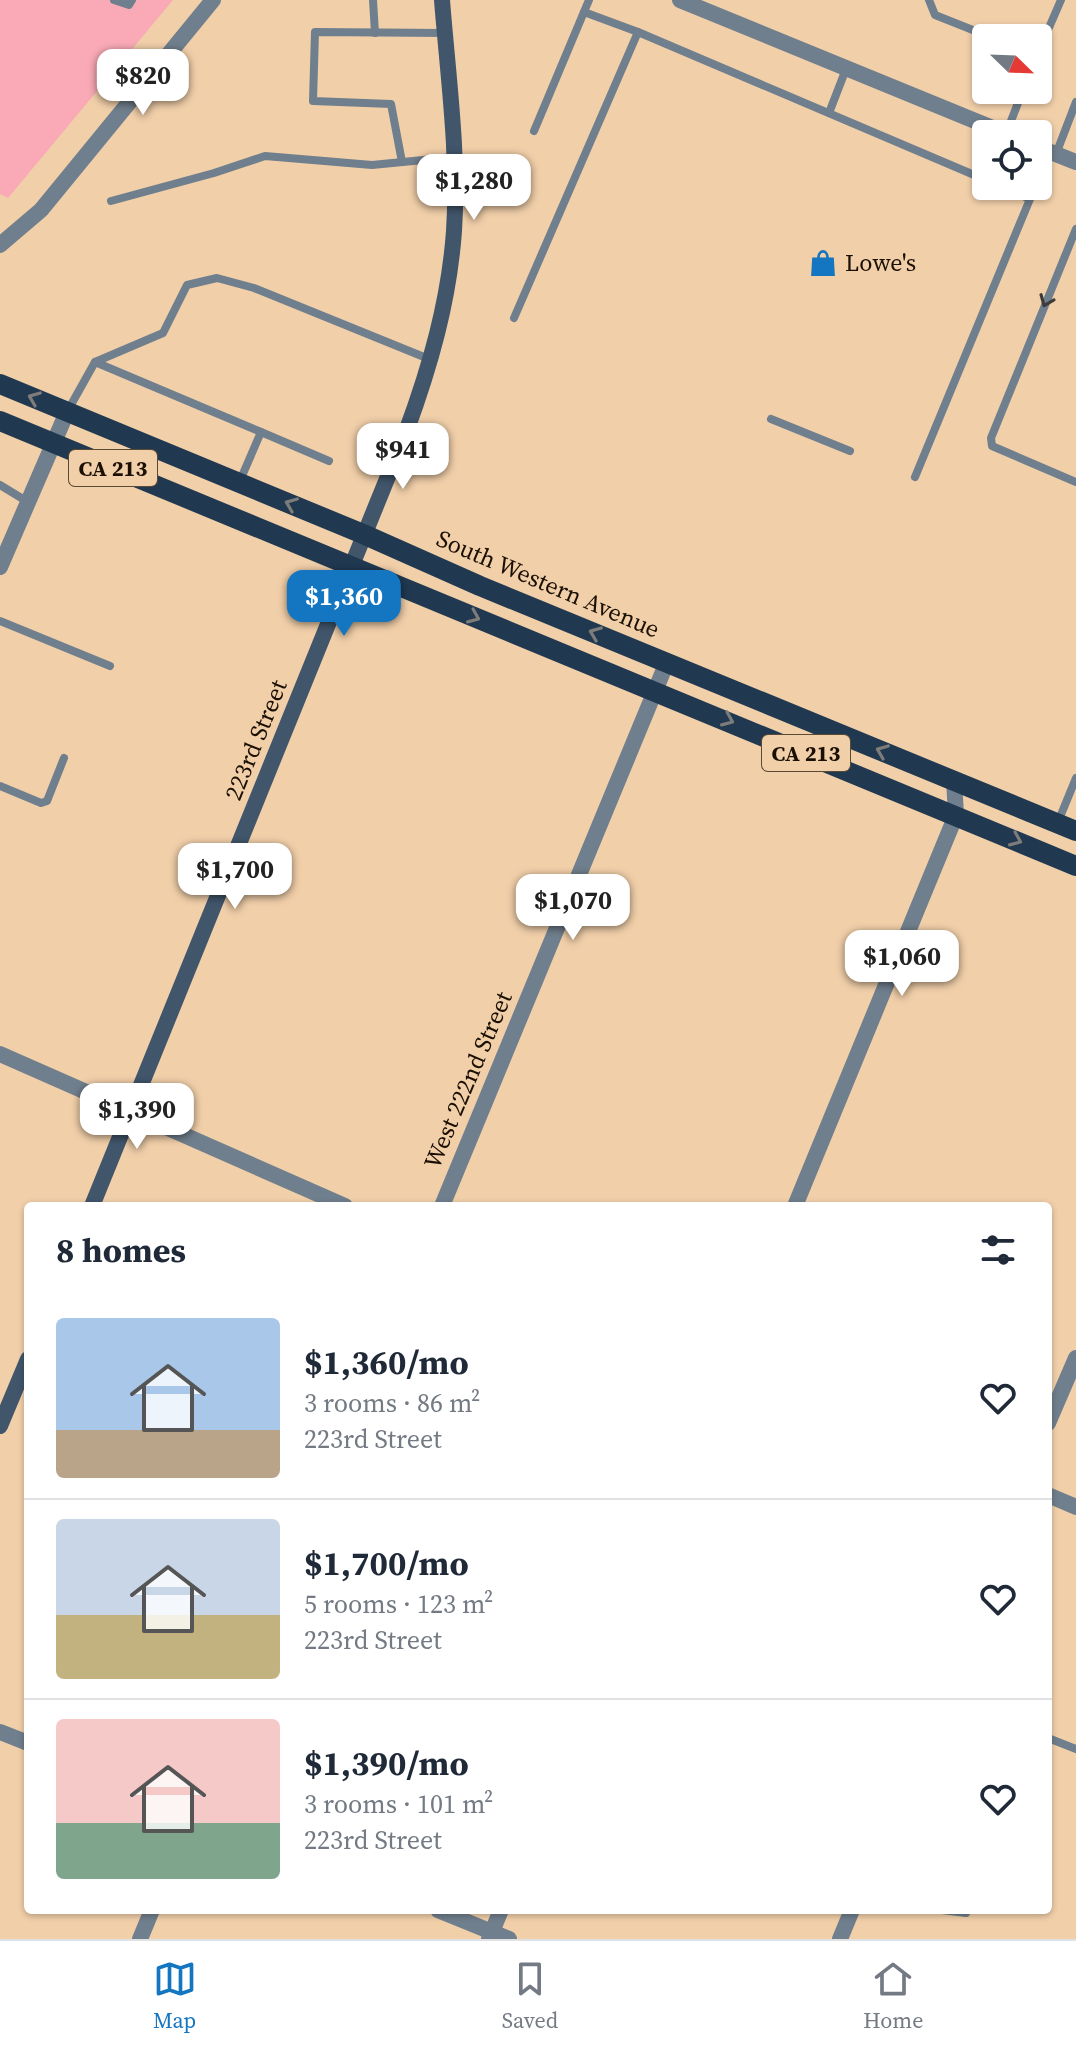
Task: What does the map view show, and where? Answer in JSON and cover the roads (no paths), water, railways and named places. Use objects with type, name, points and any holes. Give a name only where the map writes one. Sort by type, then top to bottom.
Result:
[{"type":"main road","name":"223rd Street","points":[[94,1202],[301,696],[350,566],[406,432],[430,359],[443,310],[455,217],[454,157],[442,0]]},
{"type":"main road","name":"South Western Avenue","points":[[0,384],[1066,827]]},
{"type":"main road","name":"CA 213","points":[[0,421],[1076,866]]},
{"type":"main road","points":[[0,1426],[24,1369]]},
{"type":"street","points":[[0,245],[41,210],[213,0]]},
{"type":"street","points":[[680,0],[973,120]]},
{"type":"street","points":[[1052,154],[1076,162]]},
{"type":"street","points":[[0,567],[67,412]]},
{"type":"street","name":"West 222nd Street","points":[[444,1202],[667,662]]},
{"type":"street","points":[[797,1202],[956,815],[954,780]]},
{"type":"street","points":[[0,1054],[336,1202]]},
{"type":"street","points":[[1052,1414],[1076,1358]]},
{"type":"street","points":[[1052,1497],[1076,1507]]},
{"type":"street","points":[[0,1732],[24,1741]]},
{"type":"street","points":[[140,1939],[150,1914]]},
{"type":"street","points":[[446,1914],[490,1935],[509,1939]]},
{"type":"street","points":[[490,1935],[499,1914]]},
{"type":"street","points":[[840,1939],[850,1914]]},
{"type":"lane","points":[[114,0],[129,5],[132,0]]},
{"type":"lane","points":[[373,0],[375,33]]},
{"type":"lane","points":[[534,131],[589,0]]},
{"type":"lane","points":[[929,0],[935,15],[972,30]]},
{"type":"lane","points":[[1051,24],[1061,0]]},
{"type":"lane","points":[[584,12],[972,174]]},
{"type":"lane","points":[[402,162],[391,104],[313,101],[315,32],[445,33]]},
{"type":"lane","points":[[514,318],[638,32]]},
{"type":"lane","points":[[829,113],[847,68]]},
{"type":"lane","points":[[1052,138],[1076,102]]},
{"type":"lane","points":[[111,201],[265,156],[372,165],[454,157]]},
{"type":"lane","points":[[915,477],[1030,200]]},
{"type":"lane","points":[[1076,229],[991,438],[992,446],[1076,482]]},
{"type":"lane","points":[[67,412],[95,362],[163,333],[187,285],[217,278],[254,288],[430,359]]},
{"type":"lane","points":[[95,362],[329,461]]},
{"type":"lane","points":[[771,419],[850,451]]},
{"type":"lane","points":[[239,483],[261,432]]},
{"type":"lane","points":[[0,485],[28,502]]},
{"type":"lane","points":[[0,621],[110,666]]},
{"type":"lane","points":[[0,786],[41,803],[47,801],[64,758]]},
{"type":"lane","points":[[1066,827],[1076,778]]},
{"type":"lane","points":[[1052,1740],[1076,1749]]},
{"type":"place","name":"Lowe's","points":[[823,263]]}]
